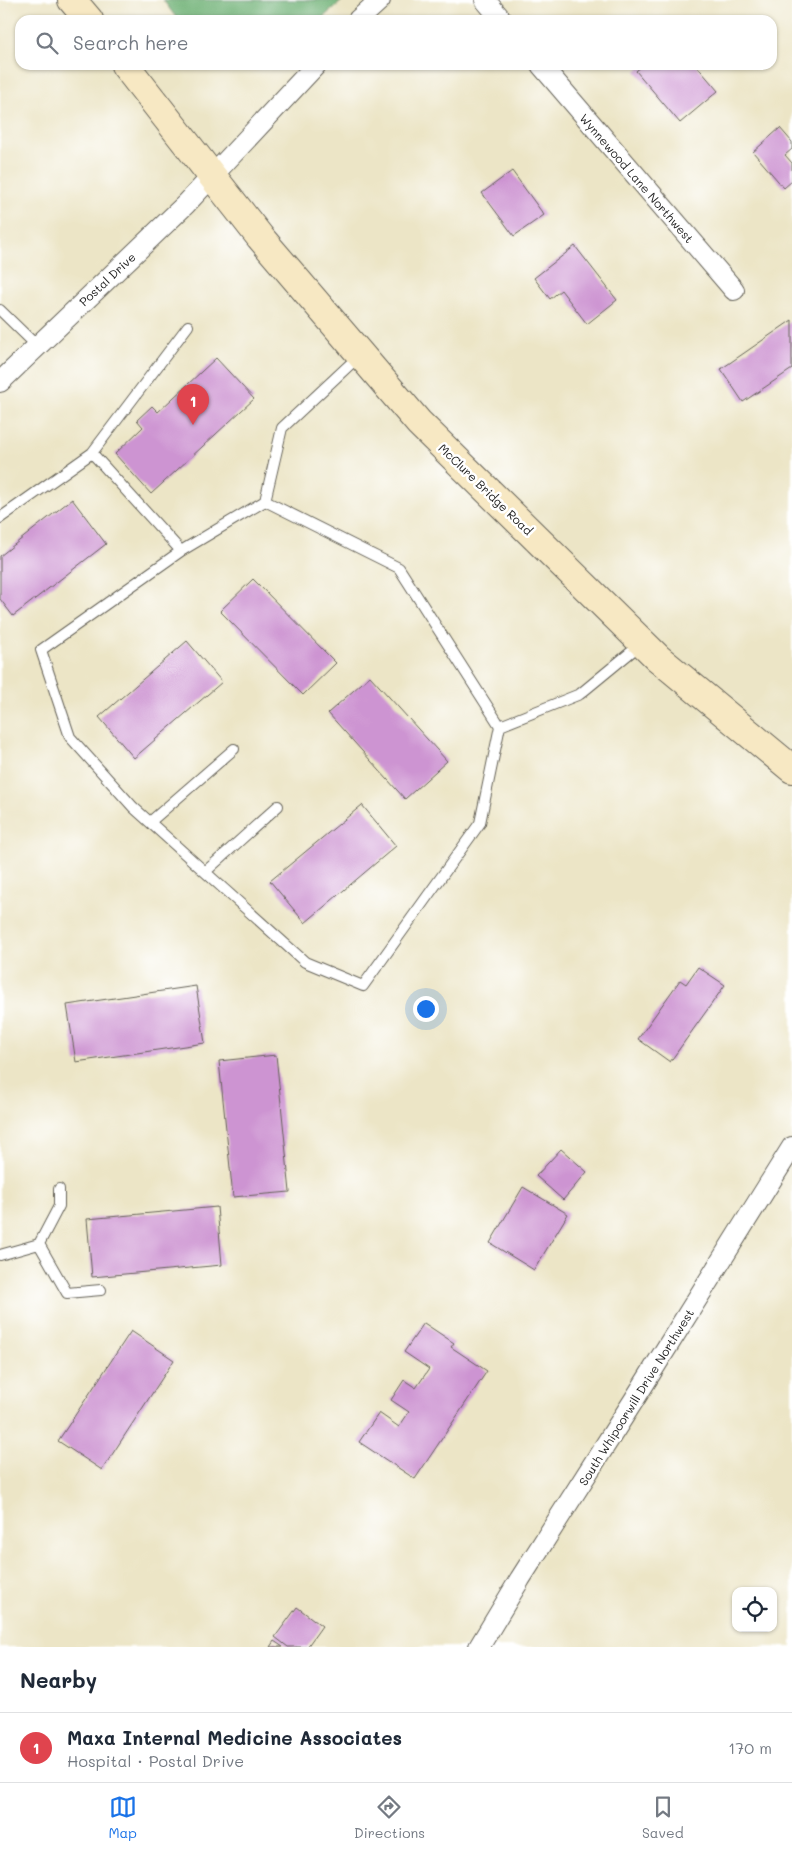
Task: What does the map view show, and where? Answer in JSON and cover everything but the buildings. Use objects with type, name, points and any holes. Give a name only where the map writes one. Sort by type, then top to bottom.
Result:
[{"type":"street","points":[[72,0],[85,15]]},
{"type":"street","points":[[364,15],[380,0]]},
{"type":"street","points":[[485,0],[498,15]]},
{"type":"street","name":"McClure Bridge Road","points":[[129,70],[260,237],[419,423],[658,658],[792,769]]},
{"type":"street","name":"Postal Drive","points":[[0,382],[186,204],[311,70]]},
{"type":"street","name":"Wynnewood Lane Northwest","points":[[545,70],[734,290]]},
{"type":"street","name":"South Whipoorwill Drive Northwest","points":[[479,1647],[792,1146]]},
{"type":"lane","points":[[0,310],[37,346]]},
{"type":"lane","points":[[0,518],[92,453],[188,326]]},
{"type":"lane","points":[[265,501],[399,568],[500,726],[480,822],[363,986],[305,962],[133,807],[70,738],[41,650],[182,551],[265,501],[282,428],[360,354]]},
{"type":"lane","points":[[92,453],[182,551]]},
{"type":"lane","points":[[500,726],[580,694],[642,642]]},
{"type":"lane","points":[[150,822],[234,749]]},
{"type":"lane","points":[[205,872],[278,806]]},
{"type":"lane","points":[[0,1255],[39,1244],[59,1206],[59,1189]]},
{"type":"lane","points":[[39,1244],[67,1292],[101,1290]]},
{"type":"green space","points":[[163,0],[343,0],[326,15],[174,15]]},
{"type":"place","name":"Maxa Internal Medicine Associates","points":[[193,425]]}]
